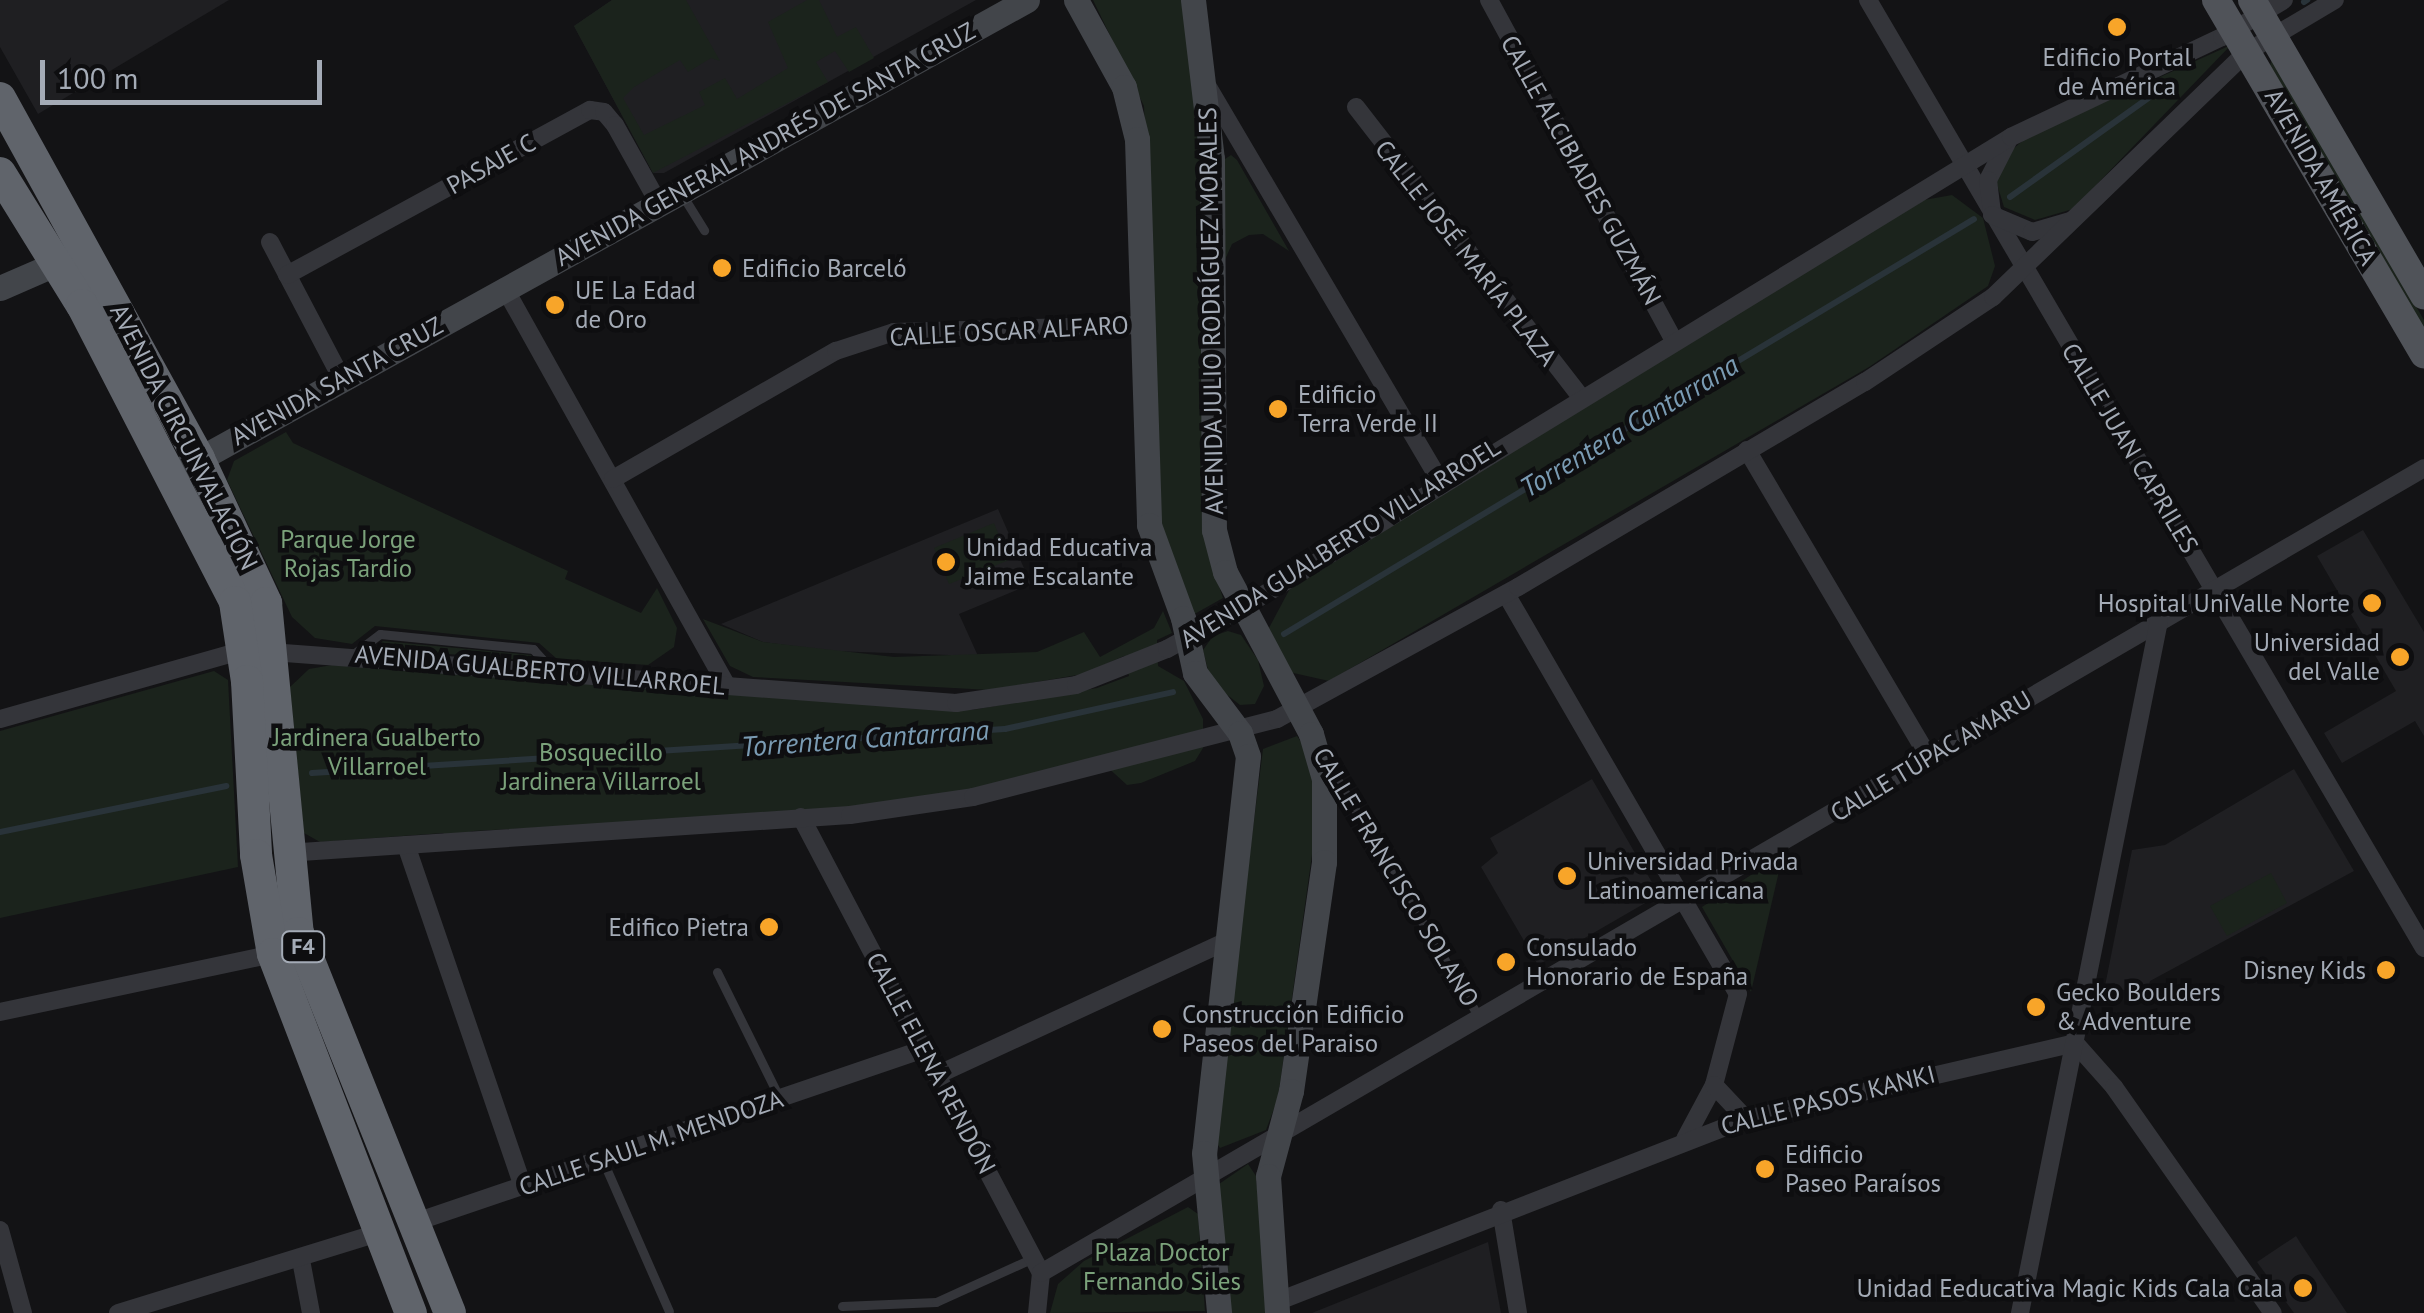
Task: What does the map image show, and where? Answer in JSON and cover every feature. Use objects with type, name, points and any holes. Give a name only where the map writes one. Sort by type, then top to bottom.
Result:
[{"type":"highway","name":"AVENIDA CIRCUNVALACIÓN","points":[[0,98],[185,466],[235,602],[259,651],[308,962],[450,1313]]},
{"type":"highway","name":"AVENIDA CIRCUNVALACIÓN","points":[[0,173],[53,265],[185,466]]},
{"type":"highway","name":"AVENIDA CIRCUNVALACIÓN","points":[[259,651],[256,855],[273,954],[377,1234],[411,1313]]},
{"type":"main road","name":"AVENIDA GENERAL ANDRÉS DE SANTA CRUZ","points":[[504,287],[1027,0]]},
{"type":"main road","points":[[1076,0],[1134,113],[1149,525],[1202,687],[1240,733],[1248,756],[1206,1176],[1220,1313]]},
{"type":"main road","name":"AVENIDA JULIO RODRÍGUEZ MORALES","points":[[1193,0],[1208,87],[1214,530],[1242,608],[1310,734],[1324,779],[1324,862],[1280,1132],[1268,1176],[1277,1308]]},
{"type":"main road","name":"AVENIDA AMÉRICA","points":[[2216,0],[2424,354]]},
{"type":"main road","name":"AVENIDA AMÉRICA","points":[[2268,13],[2424,296]]},
{"type":"main road","points":[[0,288],[53,265]]},
{"type":"main road","name":"AVENIDA SANTA CRUZ","points":[[185,466],[504,287]]},
{"type":"street","name":"CALLE ALCIBIADES GUZMÁN","points":[[1489,0],[1673,339]]},
{"type":"street","name":"CALLE JUAN CAPRILES","points":[[1868,0],[2424,948]]},
{"type":"street","name":"AVENIDA GUALBERTO VILLARROEL","points":[[256,855],[802,817],[973,797],[1240,733],[1298,710],[1506,594],[1866,382],[2025,272],[2268,13],[2336,0]]},
{"type":"street","name":"AVENIDA GUALBERTO VILLARROEL","points":[[0,719],[259,651],[956,703],[1020,698],[1076,685],[1189,638],[1242,608],[1440,481],[2011,137],[2240,41]]},
{"type":"street","points":[[1208,87],[1440,481]]},
{"type":"street","name":"CALLE JOSÉ MARÍA PLAZA","points":[[1356,107],[1580,396]]},
{"type":"street","name":"PASAJE C","points":[[287,275],[590,110],[604,112],[668,196]]},
{"type":"street","points":[[2011,137],[1988,180],[1992,216],[2032,232],[2078,218]]},
{"type":"street","points":[[270,242],[342,379]]},
{"type":"street","points":[[504,287],[726,684]]},
{"type":"street","name":"CALLE OSCAR ALFARO","points":[[613,479],[836,351],[894,332],[1142,325]]},
{"type":"street","points":[[1748,450],[1930,758]]},
{"type":"street","name":"CALLE TÚPAC AMARU","points":[[1037,1265],[1206,1176],[1481,1020],[2424,468]]},
{"type":"street","points":[[1506,594],[1738,994],[1714,1086],[1685,1139]]},
{"type":"street","points":[[2020,1313],[2160,621]]},
{"type":"street","name":"CALLE ELENA RENDÓN","points":[[802,817],[1037,1265]]},
{"type":"street","points":[[406,845],[523,1187]]},
{"type":"street","points":[[938,1074],[1227,941]]},
{"type":"street","points":[[0,1012],[273,954]]},
{"type":"street","points":[[2075,1043],[2114,1087],[2273,1313]]},
{"type":"street","name":"CALLE PASOS KANKI","points":[[1277,1308],[1501,1210],[1685,1139],[1746,1119],[2075,1043]]},
{"type":"street","name":"CALLE SAUL M. MENDOZA","points":[[118,1313],[412,1224],[924,1050]]},
{"type":"street","points":[[1714,1086],[1746,1119]]},
{"type":"street","points":[[1501,1210],[1518,1313]]},
{"type":"street","points":[[0,1230],[23,1313]]},
{"type":"street","points":[[300,1260],[311,1313]]},
{"type":"street","points":[[1037,1265],[1037,1313]]},
{"type":"lane","points":[[668,196],[704,230]]},
{"type":"lane","name":"CALLE FRANCISCO SOLANO","points":[[1310,734],[1481,1020]]},
{"type":"lane","points":[[717,972],[781,1100]]},
{"type":"lane","points":[[603,1161],[668,1310]]},
{"type":"lane","points":[[842,1306],[936,1302],[1037,1265]]},
{"type":"shaded area","points":[[0,0],[229,0],[38,114],[0,47]]},
{"type":"shaded area","points":[[612,0],[976,0],[664,173],[653,173],[574,26]]},
{"type":"shaded area","name":"Unidad Educativa Jaime Escalante","points":[[998,509],[1031,584],[959,614],[978,656],[831,651],[763,642],[721,624]]},
{"type":"shaded area","name":"Universidad del Valle","points":[[2363,530],[2424,632],[2424,736],[2415,721],[2342,763],[2324,733],[2396,691],[2317,556]]},
{"type":"shaded area","points":[[2294,769],[2354,871],[2150,981],[2147,995],[2105,986],[2132,850],[2165,845]]},
{"type":"shaded area","name":"Universidad Privada Latinoamericana","points":[[1592,779],[1653,884],[1647,902],[1538,965],[1481,867],[1498,853],[1490,838]]},
{"type":"shaded area","name":"Unidad Eeducativa Magic Kids Cala Cala","points":[[2296,1236],[2347,1313],[2294,1313],[2257,1262]]},
{"type":"shaded area","points":[[1488,1242],[1501,1313],[1312,1313]]},
{"type":"green space","points":[[612,0],[686,0],[720,61],[711,58],[688,72],[680,60],[634,87],[623,98],[644,135],[705,105],[699,92],[725,78],[737,99],[788,68],[768,22],[807,0],[819,0],[837,37],[856,27],[874,58],[849,72],[835,51],[816,62],[828,82],[653,173],[574,26]]},
{"type":"green space","points":[[1093,0],[1182,0],[1199,89],[1214,571],[1223,598],[1191,616],[1159,515],[1144,106]]},
{"type":"green space","points":[[2231,45],[2073,209],[2035,220],[2004,207],[1996,181],[2013,149],[2027,137]]},
{"type":"green space","points":[[2272,58],[2424,320],[2424,330],[2270,66]]},
{"type":"green space","points":[[1231,155],[1289,251],[1263,234],[1249,235],[1232,244],[1224,262],[1222,161]]},
{"type":"green space","points":[[1952,195],[1983,218],[1995,266],[1988,286],[1869,367],[1329,681],[1289,672],[1269,628],[1294,581],[1924,200]]},
{"type":"green space","name":"Parque Jorge Rojas Tardio","points":[[286,432],[293,443],[568,571],[565,579],[641,613],[657,588],[677,628],[674,647],[648,665],[557,659],[539,643],[375,626],[352,644],[315,638],[292,617],[227,480],[234,461]]},
{"type":"green space","points":[[994,523],[1009,560],[949,584],[934,548]]},
{"type":"green space","name":"Jardinera Gualberto Villarroel","points":[[1163,611],[1172,633],[1157,640],[1158,666],[1184,681],[1203,719],[1203,748],[1195,761],[1141,783],[1127,785],[1104,764],[974,791],[791,814],[473,831],[448,838],[443,833],[320,842],[304,833],[290,687],[309,669],[332,665],[972,710],[1097,688],[1129,676],[1124,656],[1083,674],[990,690],[753,677],[730,666],[703,619],[763,642],[894,657],[1037,652],[1084,632],[1100,657],[1154,628]]},
{"type":"green space","points":[[1228,631],[1241,635],[1258,660],[1264,686],[1255,704],[1240,705],[1211,682],[1203,650],[1213,636]]},
{"type":"green space","points":[[383,641],[531,655],[536,661],[375,648]]},
{"type":"green space","points":[[214,671],[228,680],[238,867],[0,918],[0,731]]},
{"type":"green space","points":[[1297,736],[1308,752],[1316,786],[1316,826],[1278,1098],[1266,1130],[1220,1148],[1214,1139],[1263,749]]},
{"type":"green space","points":[[1783,854],[1751,992],[1702,907]]},
{"type":"green space","points":[[2271,873],[2287,903],[2227,936],[2210,906]]},
{"type":"green space","points":[[1248,1164],[1256,1176],[1268,1313],[1228,1313],[1219,1184]]},
{"type":"green space","name":"Plaza Doctor Fernando Siles","points":[[1188,1207],[1198,1214],[1205,1311],[1050,1313],[1058,1284],[1084,1261]]},
{"type":"waterway","name":"Torrentera Cantarrana","points":[[2010,197],[2154,94]]},
{"type":"waterway","name":"Torrentera Cantarrana","points":[[1284,634],[1974,219]]},
{"type":"waterway","name":"Torrentera Cantarrana","points":[[312,773],[1005,729],[1173,692]]},
{"type":"waterway","name":"Torrentera Cantarrana","points":[[0,832],[226,786]]},
{"type":"place","name":"Edificio Portal de América","points":[[2117,27]]},
{"type":"place","name":"Edificio Barceló","points":[[722,268]]},
{"type":"place","name":"UE La Edad de Oro","points":[[555,305]]},
{"type":"place","name":"Edificio Terra Verde II","points":[[1278,409]]},
{"type":"place","name":"Unidad Educativa Jaime Escalante","points":[[946,562]]},
{"type":"place","name":"Hospital UniValle Norte","points":[[2372,603]]},
{"type":"place","name":"Universidad del Valle","points":[[2400,657]]},
{"type":"place","name":"Universidad Privada Latinoamericana","points":[[1567,876]]},
{"type":"place","name":"Edifico Pietra","points":[[769,927]]},
{"type":"place","name":"Consulado Honorario de España","points":[[1506,962]]},
{"type":"place","name":"Disney Kids","points":[[2386,970]]},
{"type":"place","name":"Gecko Boulders & Adventure","points":[[2036,1007]]},
{"type":"place","name":"Construcción Edificio Paseos del Paraiso","points":[[1162,1029]]},
{"type":"place","name":"Edificio Paseo Paraísos","points":[[1765,1169]]},
{"type":"place","name":"Unidad Eeducativa Magic Kids Cala Cala","points":[[2303,1288]]},
{"type":"park label","name":"Bosquecillo Jardinera Villarroel","points":[[601,768]]}]
